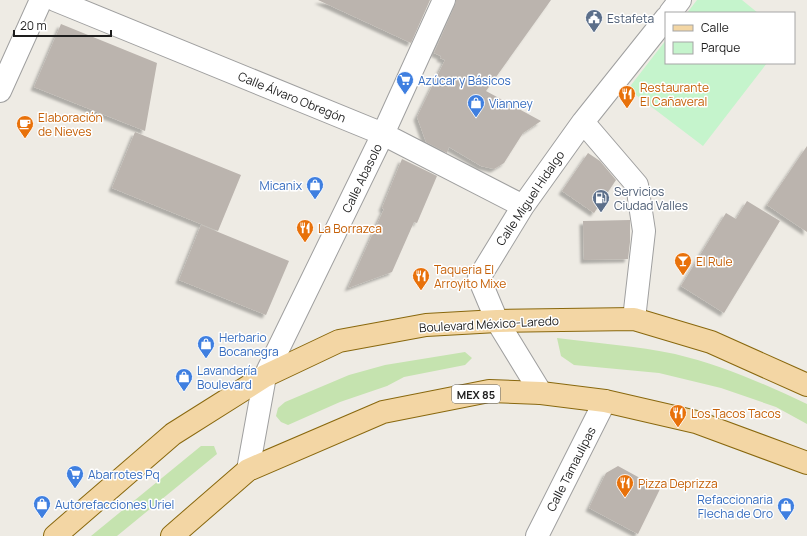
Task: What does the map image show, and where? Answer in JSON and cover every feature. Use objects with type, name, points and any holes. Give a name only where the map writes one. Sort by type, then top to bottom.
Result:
[{"type":"main road","name":"Boulevard México-Laredo","points":[[55,536],[172,434],[265,376],[339,341],[426,325],[497,321],[634,319],[711,342],[807,385]]},
{"type":"main road","name":"MEX 85","points":[[172,536],[248,470],[383,412],[489,391],[541,393],[605,401],[696,422],[807,463]]},
{"type":"street","points":[[0,91],[41,0]]},
{"type":"street","name":"Calle Álvaro Obregón","points":[[55,0],[383,134],[523,206]]},
{"type":"street","name":"Calle Abasolo","points":[[248,470],[265,376],[383,134],[444,0]]},
{"type":"street","points":[[671,12],[680,0]]},
{"type":"street","name":"Calle Miguel Hidalgo","points":[[541,393],[497,321],[479,278],[523,206],[583,122],[665,19]]},
{"type":"street","points":[[583,122],[637,185],[644,231],[634,319]]},
{"type":"street","name":"Calle Tamaulipas","points":[[537,536],[605,401]]},
{"type":"green space","points":[[697,0],[742,0],[757,12],[688,12]]},
{"type":"green space","points":[[665,41],[665,64],[766,64],[703,146],[628,89]]},
{"type":"green space","points":[[557,338],[661,351],[692,358],[726,369],[807,404],[807,424],[776,407],[721,388],[659,373],[574,365],[561,356]]},
{"type":"green space","points":[[465,352],[472,358],[465,365],[404,377],[387,386],[340,402],[288,425],[281,422],[276,416],[278,408],[285,402],[349,375],[385,365]]},
{"type":"green space","points":[[201,446],[214,446],[217,454],[117,536],[91,536]]},
{"type":"building","points":[[318,0],[430,0],[411,43]]},
{"type":"building","points":[[456,0],[551,0],[486,91],[541,121],[523,133],[504,163],[494,169],[481,166],[449,147],[447,153],[426,142],[417,117],[445,60],[440,58],[441,56],[434,53]]},
{"type":"building","points":[[61,24],[157,63],[145,131],[34,87]]},
{"type":"building","points":[[135,132],[241,175],[218,231],[112,188]]},
{"type":"building","points":[[807,146],[807,232],[767,205]]},
{"type":"building","points":[[588,153],[600,161],[616,180],[594,213],[562,191]]},
{"type":"building","points":[[402,159],[437,176],[417,223],[414,222],[392,272],[348,288],[384,209],[382,208]]},
{"type":"building","points":[[747,201],[780,221],[724,313],[681,286],[726,213],[736,219]]},
{"type":"building","points":[[630,220],[628,259],[584,260],[583,221]]},
{"type":"building","points":[[201,225],[289,261],[266,315],[179,280]]},
{"type":"building","name":"Pizza Deprizza","points":[[618,466],[660,489],[638,534],[589,508],[606,473]]},
{"type":"place","name":"Estafeta","points":[[594,33]]},
{"type":"place","name":"Azúcar y Básicos","points":[[405,95]]},
{"type":"place","name":"Restaurante El Cañaveral","points":[[627,109]]},
{"type":"place","name":"Vianney","points":[[476,118]]},
{"type":"place","name":"Elaboración de Nieves","points":[[25,139]]},
{"type":"place","name":"Micanix","points":[[315,200]]},
{"type":"place","name":"Servicios Ciudad Valles","points":[[601,213]]},
{"type":"place","name":"La Borrazca","points":[[305,243]]},
{"type":"place","name":"El Rule","points":[[683,276]]},
{"type":"place","name":"Taqueria El Arroyito Mixe","points":[[421,291]]},
{"type":"place","name":"Herbario Bocanegra","points":[[206,359]]},
{"type":"place","name":"Lavandería Boulevard","points":[[184,392]]},
{"type":"place","name":"Los Tacos Tacos","points":[[678,428]]},
{"type":"place","name":"Abarrotes Pq","points":[[75,489]]},
{"type":"place","name":"Pizza Deprizza","points":[[625,498]]},
{"type":"place","name":"Autorefacciones Uriel","points":[[42,519]]},
{"type":"place","name":"Refaccionaria Flecha de Oro","points":[[786,521]]}]
